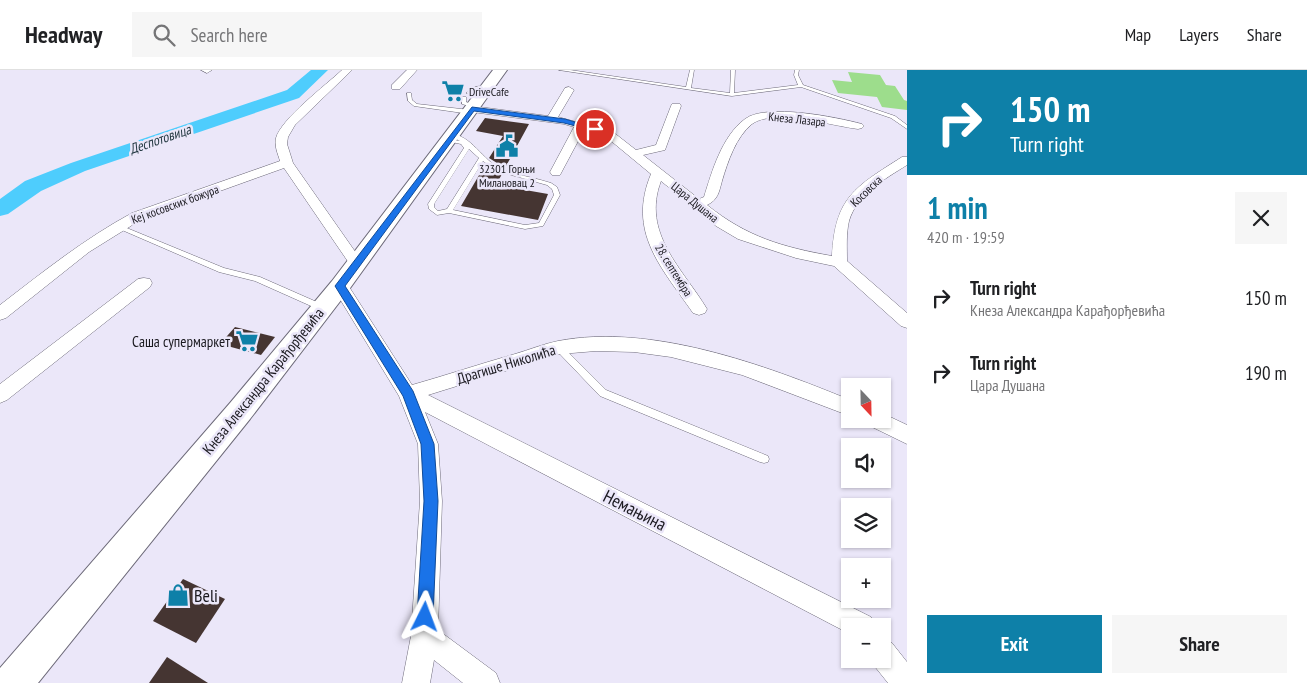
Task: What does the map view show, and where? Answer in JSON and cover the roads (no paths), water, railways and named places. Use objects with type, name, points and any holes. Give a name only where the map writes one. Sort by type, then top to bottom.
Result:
[{"type":"street","points":[[347,70],[290,123],[282,135],[282,149],[287,163],[356,263]]},
{"type":"street","points":[[396,87],[412,70]]},
{"type":"street","points":[[551,120],[569,90]]},
{"type":"street","name":"Цара Душана","points":[[477,96],[551,120],[581,125],[609,134],[721,223],[743,236],[801,255],[839,262]]},
{"type":"street","name":"Кнеза Александра Карађорђевића","points":[[13,683],[221,434],[323,308],[451,138],[477,96]]},
{"type":"street","points":[[634,154],[662,147],[676,106]]},
{"type":"street","name":"Кнеза Лазара","points":[[698,204],[710,199],[719,170],[738,133],[749,121],[758,116],[773,114],[858,126]]},
{"type":"street","points":[[556,172],[581,125]]},
{"type":"street","name":"Косовска","points":[[839,262],[842,220],[850,204],[874,181],[906,160]]},
{"type":"street","name":"Кеј косовских божура","points":[[0,314],[99,237],[117,226],[137,216],[287,163]]},
{"type":"street","name":"28. септембра","points":[[658,172],[651,185],[648,201],[651,233],[670,269],[699,309]]},
{"type":"street","points":[[839,262],[907,322]]},
{"type":"street","points":[[0,395],[144,283]]},
{"type":"street","points":[[340,286],[408,394],[428,444],[431,501],[424,636],[416,683]]},
{"type":"street","name":"Драгише Николића","points":[[408,394],[559,348],[606,343],[660,349],[721,362],[812,392],[841,404]]},
{"type":"street","name":"Немањина","points":[[408,394],[846,618]]},
{"type":"street","points":[[891,427],[907,435]]},
{"type":"street","points":[[424,636],[486,683]]},
{"type":"street","points":[[891,664],[906,683]]},
{"type":"lane","points":[[561,70],[732,95],[801,86],[893,117],[907,127]]},
{"type":"lane","points":[[688,89],[692,70]]},
{"type":"lane","points":[[732,95],[733,70]]},
{"type":"lane","points":[[797,70],[796,75],[801,86]]},
{"type":"lane","points":[[409,94],[410,101],[416,105],[477,96]]},
{"type":"lane","points":[[451,138],[465,141],[482,158],[499,170],[549,184],[555,188],[558,195],[541,225],[525,228],[449,211],[437,213],[431,208],[431,204],[467,148],[451,138]]},
{"type":"lane","points":[[449,211],[482,158]]},
{"type":"lane","points":[[117,226],[222,270],[257,280],[323,308]]},
{"type":"lane","points":[[559,348],[603,393],[764,459]]},
{"type":"waterway","name":"Деспотовица","points":[[0,209],[33,186],[78,167],[293,94],[320,70]]},
{"type":"place","name":"DriveCafe","points":[[453,91]]},
{"type":"place","name":"32301 Горњи Милановац 2","points":[[507,146]]},
{"type":"place","name":"Саша супермаркет","points":[[247,341]]},
{"type":"place","name":"Beli","points":[[178,595]]}]
